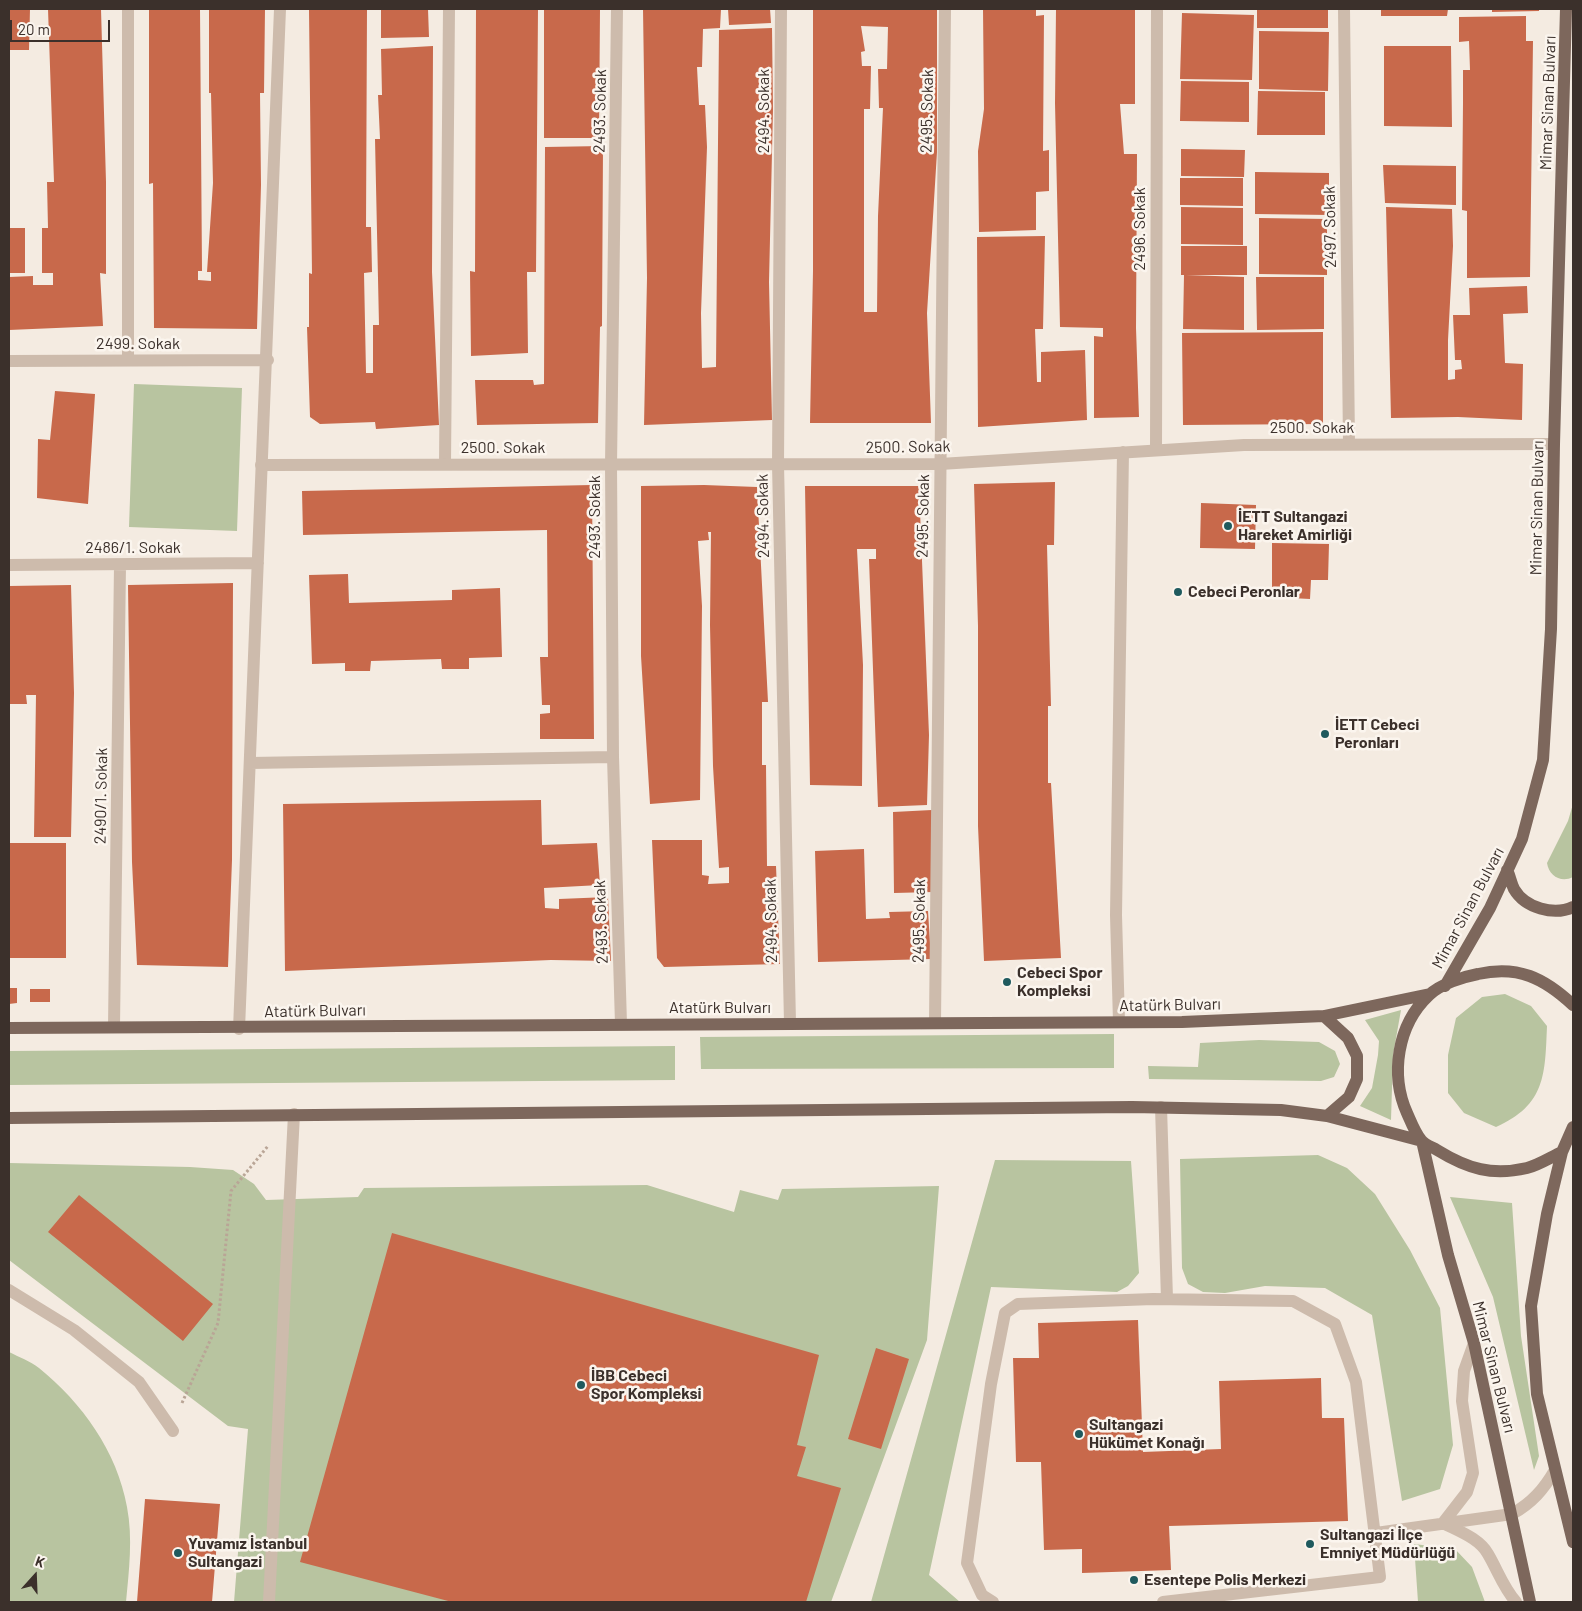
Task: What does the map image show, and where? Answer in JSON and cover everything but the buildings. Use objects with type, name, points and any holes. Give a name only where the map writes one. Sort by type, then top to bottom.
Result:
[{"type":"main road","name":"Mimar Sinan Bulvarı","points":[[1445,986],[1490,908],[1522,839],[1542,760],[1552,629],[1554,444],[1566,9]]},
{"type":"main road","points":[[1507,870],[1515,890],[1536,908],[1564,911],[1573,907]]},
{"type":"main road","points":[[1430,994],[1463,976],[1493,970],[1525,974],[1553,986],[1573,1005]]},
{"type":"main road","name":"Mimar Sinan Bulvarı","points":[[1430,994],[1415,1013],[1402,1040],[1397,1068],[1400,1098],[1422,1141],[1448,1255],[1474,1343],[1530,1602]]},
{"type":"main road","name":"Atatürk Bulvarı","points":[[9,1028],[1182,1022],[1324,1016],[1430,994]]},
{"type":"main road","points":[[1324,1016],[1348,1038],[1357,1056],[1357,1079],[1348,1097],[1327,1116]]},
{"type":"main road","points":[[9,1118],[1161,1107],[1281,1110],[1327,1116],[1422,1141],[1461,1165],[1495,1172],[1528,1167],[1562,1152]]},
{"type":"main road","points":[[1573,1127],[1562,1152],[1547,1214],[1531,1306],[1537,1394],[1573,1542]]},
{"type":"street","points":[[128,9],[128,360]]},
{"type":"street","points":[[239,1028],[261,465],[268,360],[280,9]]},
{"type":"street","points":[[445,464],[449,9]]},
{"type":"street","name":"2493. Sokak","points":[[617,9],[611,465],[613,757],[621,1024]]},
{"type":"street","name":"2494. Sokak","points":[[781,9],[778,464],[790,1023]]},
{"type":"street","name":"2495. Sokak","points":[[934,1023],[945,9]]},
{"type":"street","name":"2496. Sokak","points":[[1156,450],[1157,9]]},
{"type":"street","name":"2497. Sokak","points":[[1344,9],[1349,444]]},
{"type":"street","name":"2499. Sokak","points":[[9,361],[268,360]]},
{"type":"street","name":"2500. Sokak","points":[[261,465],[940,464],[1244,445],[1554,444]]},
{"type":"street","points":[[1118,1022],[1116,915],[1123,452]]},
{"type":"street","name":"2486/1. Sokak","points":[[9,565],[258,563]]},
{"type":"street","name":"2490/1. Sokak","points":[[114,1026],[120,565]]},
{"type":"street","points":[[250,763],[613,757]]},
{"type":"street","points":[[1161,1107],[1167,1299]]},
{"type":"street","points":[[269,1602],[294,1114]]},
{"type":"street","points":[[9,1290],[74,1330],[139,1382],[173,1431]]},
{"type":"street","points":[[993,1602],[982,1595],[967,1563],[991,1384],[1005,1312],[1018,1304],[1167,1299],[1293,1301],[1335,1324],[1356,1382],[1380,1577],[1163,1602]]},
{"type":"street","points":[[1443,1523],[1467,1492],[1473,1473],[1462,1401],[1464,1371],[1474,1343]]},
{"type":"street","points":[[1376,1533],[1512,1514],[1523,1508],[1542,1492],[1556,1470]]},
{"type":"street","points":[[1443,1523],[1473,1538],[1487,1553],[1505,1590],[1516,1602]]},
{"type":"path","points":[[173,1431],[182,1405],[218,1323],[231,1191],[269,1145]]},
{"type":"green space","points":[[134,384],[242,388],[237,531],[129,527]]},
{"type":"green space","points":[[1573,804],[1573,877],[1560,879],[1550,872],[1547,863],[1568,821]]},
{"type":"green space","points":[[1505,994],[1531,1006],[1547,1026],[1545,1059],[1540,1086],[1534,1098],[1525,1109],[1496,1127],[1464,1113],[1448,1093],[1448,1055],[1456,1018],[1482,997]]},
{"type":"green space","points":[[1401,1010],[1393,1055],[1391,1120],[1360,1106],[1372,1088],[1379,1041],[1365,1020]]},
{"type":"green space","points":[[1114,1034],[1114,1068],[701,1069],[700,1037]]},
{"type":"green space","points":[[1259,1040],[1319,1042],[1335,1051],[1340,1064],[1334,1077],[1321,1081],[1149,1079],[1148,1066],[1198,1067],[1200,1043]]},
{"type":"green space","points":[[675,1046],[675,1080],[9,1085],[9,1051]]},
{"type":"green space","points":[[1318,1155],[1347,1168],[1375,1194],[1410,1250],[1440,1308],[1453,1445],[1440,1489],[1402,1501],[1372,1315],[1325,1288],[1265,1286],[1225,1293],[1203,1292],[1188,1284],[1182,1268],[1180,1159]]},
{"type":"green space","points":[[995,1160],[1131,1161],[1139,1273],[1128,1286],[1117,1292],[991,1287],[929,1575],[960,1602],[871,1602]]},
{"type":"green space","name":"İBB Cebeci Spor Kompleksi","points":[[9,1163],[190,1167],[233,1170],[254,1184],[266,1200],[358,1197],[364,1188],[647,1185],[734,1212],[740,1190],[778,1200],[782,1189],[939,1186],[927,1340],[831,1602],[234,1602],[248,1429],[228,1426],[9,1260]]},
{"type":"green space","points":[[1450,1197],[1512,1203],[1521,1336],[1539,1456],[1534,1470],[1493,1297]]},
{"type":"green space","points":[[9,1352],[39,1368],[69,1397],[95,1430],[115,1467],[127,1507],[130,1531],[126,1602],[9,1602]]},
{"type":"green space","points":[[1414,1544],[1455,1549],[1472,1567],[1485,1602],[1418,1602]]},
{"type":"place","name":"İETT Sultangazi Hareket Amirliği","points":[[1228,526]]},
{"type":"place","name":"Cebeci Peronlar","points":[[1178,592]]},
{"type":"place","name":"İETT Cebeci Peronları","points":[[1325,734]]},
{"type":"place","name":"Cebeci Spor Kompleksi","points":[[1007,982]]},
{"type":"place","name":"İBB Cebeci Spor Kompleksi","points":[[581,1385]]},
{"type":"place","name":"Sultangazi Hükümet Konağı","points":[[1079,1434]]},
{"type":"place","name":"Sultangazi İlçe Emniyet Müdürlüğü","points":[[1310,1544]]},
{"type":"place","name":"Yuvamız İstanbul Sultangazi","points":[[178,1553]]},
{"type":"place","name":"Esentepe Polis Merkezi","points":[[1134,1580]]}]
